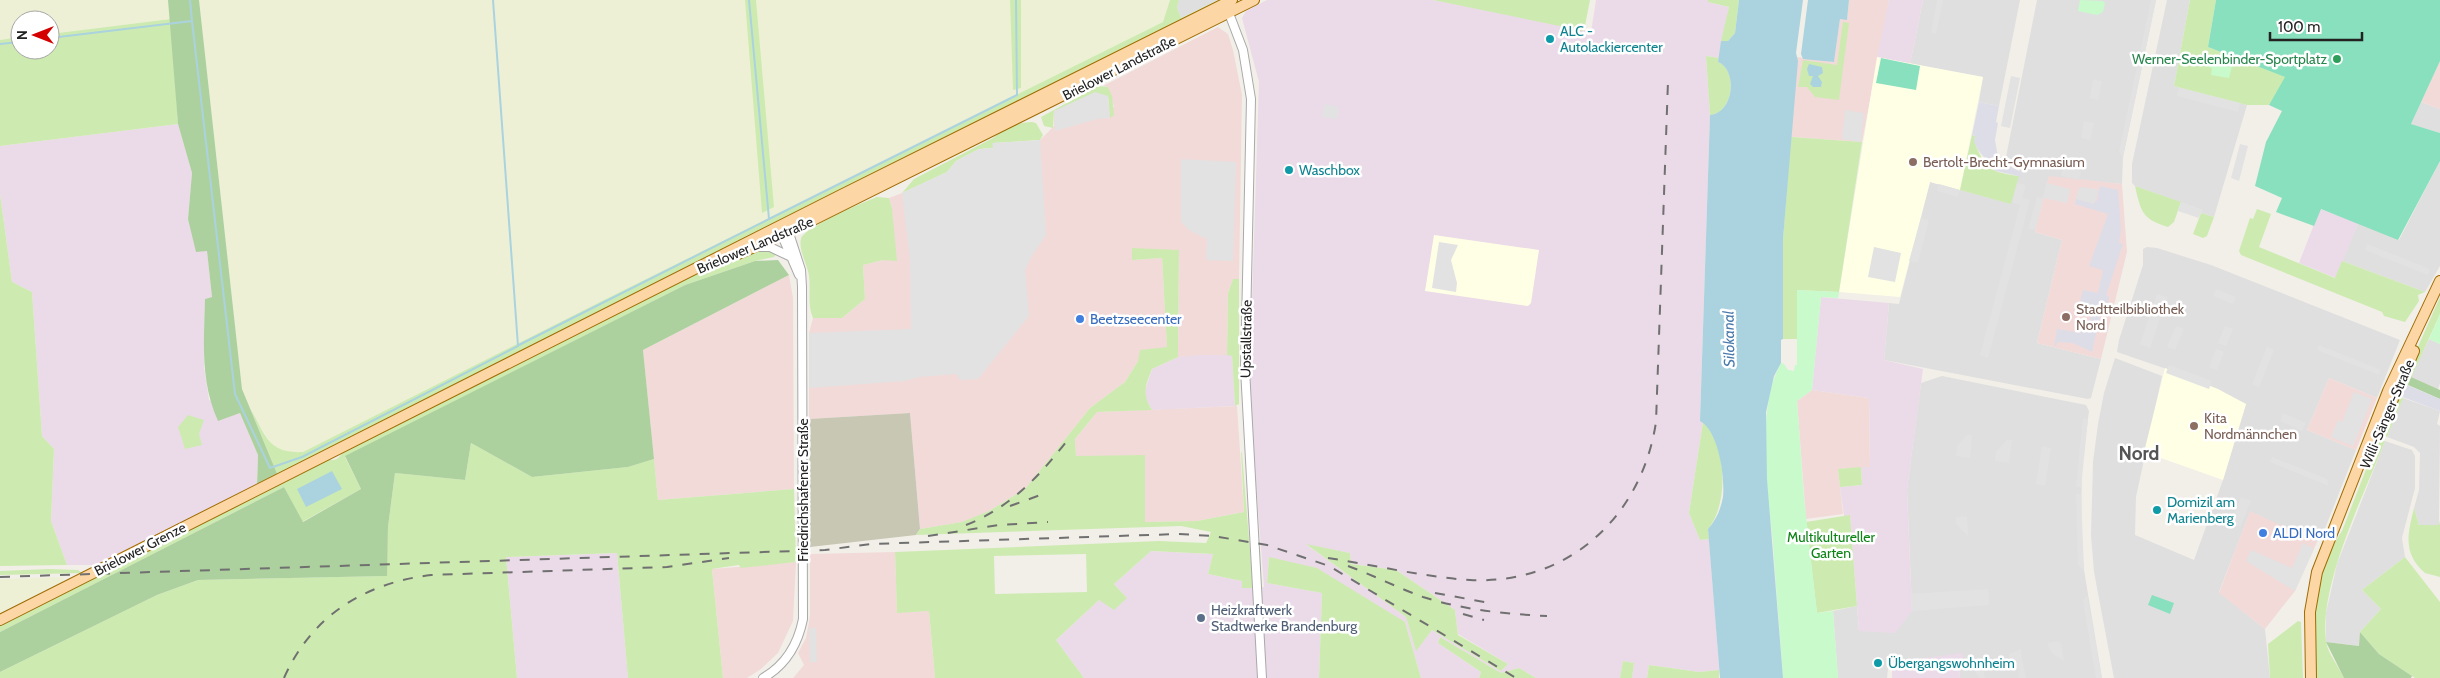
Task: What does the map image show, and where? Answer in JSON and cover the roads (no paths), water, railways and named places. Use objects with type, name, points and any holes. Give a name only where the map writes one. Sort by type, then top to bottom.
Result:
[{"type":"main road","name":"Brielower Landstraße","points":[[690,272],[783,229],[1229,5],[1254,0]]},
{"type":"main road","name":"Brielower Landstraße","points":[[690,272],[755,248],[783,229]]},
{"type":"main road","name":"Brielower Grenze","points":[[0,620],[690,272]]},
{"type":"main road","name":"Willi-Sänger-Straße","points":[[2311,678],[2310,612],[2318,572],[2329,538],[2388,391],[2439,283]]},
{"type":"main road","name":"Willi-Sänger-Straße","points":[[2329,538],[2345,515],[2431,312],[2439,283]]},
{"type":"street","name":"Upstallstraße","points":[[1229,5],[1246,63],[1251,99],[1245,369],[1262,678]]},
{"type":"street","name":"Friedrichshafener Straße","points":[[783,229],[802,287]]},
{"type":"street","name":"Friedrichshafener Straße","points":[[763,678],[783,662],[790,653],[800,632],[802,619],[802,287],[801,270],[783,229]]},
{"type":"street","points":[[755,248],[780,250],[791,258]]},
{"type":"water","name":"Silokanal","points":[[1739,0],[1803,0],[1796,53],[1798,61],[1783,239],[1783,339],[1781,340],[1781,363],[1774,376],[1766,412],[1767,479],[1783,678],[1720,678],[1708,529],[1716,518],[1721,506],[1723,479],[1716,444],[1707,426],[1700,421],[1710,115],[1724,107],[1728,99],[1731,82],[1729,73],[1718,62],[1721,41],[1728,41],[1735,33]]},
{"type":"water","points":[[1808,0],[1849,0],[1847,20],[1840,19],[1834,62],[1803,59],[1801,54]]},
{"type":"water","points":[[1809,64],[1822,67],[1823,73],[1818,76],[1822,82],[1821,87],[1813,87],[1810,84],[1813,76],[1809,76],[1807,69]]},
{"type":"water","points":[[332,471],[342,489],[306,507],[297,489]]},
{"type":"waterway","points":[[60,37],[192,21],[190,0]]},
{"type":"waterway","points":[[192,21],[235,394],[270,468],[302,457],[518,346],[493,0]]},
{"type":"waterway","points":[[519,345],[769,219],[749,0]]},
{"type":"waterway","points":[[769,219],[1017,95],[1016,0]]},
{"type":"waterway","points":[[0,44],[10,43]]},
{"type":"railway","points":[[1328,558],[1417,574],[1470,580],[1506,579],[1539,571],[1569,557],[1595,538],[1617,515],[1635,487],[1648,456],[1656,422],[1668,81]]},
{"type":"railway","points":[[966,525],[996,510],[1022,491],[1045,468],[1066,442]]},
{"type":"railway","points":[[1010,506],[1046,493]]},
{"type":"railway","points":[[928,536],[999,525],[1048,522]]},
{"type":"railway","points":[[0,577],[825,550],[871,544],[1179,534],[1213,536],[1267,545],[1329,566],[1516,678]]},
{"type":"railway","points":[[284,678],[309,636],[325,620],[363,594],[407,579],[431,575],[667,567],[729,558]]},
{"type":"railway","points":[[1348,566],[1423,597],[1438,601],[1485,611],[1547,616]]},
{"type":"railway","points":[[1435,593],[1490,603]]},
{"type":"railway","points":[[1463,614],[1484,620]]},
{"type":"place","name":"ALC - Autolackiercenter","points":[[1550,39]]},
{"type":"place","name":"Werner-Seelenbinder-Sportplatz","points":[[2337,59]]},
{"type":"place","name":"Bertolt-Brecht-Gymnasium","points":[[1913,162]]},
{"type":"place","name":"Waschbox","points":[[1289,170]]},
{"type":"place","name":"Stadtteilbibliothek Nord","points":[[2066,317]]},
{"type":"place","name":"Beetzseecenter","points":[[1080,319]]},
{"type":"place","name":"Kita Nordmännchen","points":[[2194,426]]},
{"type":"place","name":"Domizil am Marienberg","points":[[2157,510]]},
{"type":"place","name":"ALDI Nord","points":[[2263,533]]},
{"type":"place","name":"Heizkraftwerk Stadtwerke Brandenburg","points":[[1201,618]]},
{"type":"place","name":"Übergangswohnheim","points":[[1878,663]]},
{"type":"district","name":"Nord","points":[[2139,453]]},
{"type":"park label","name":"Multikultureller Garten","points":[[1831,546]]}]
